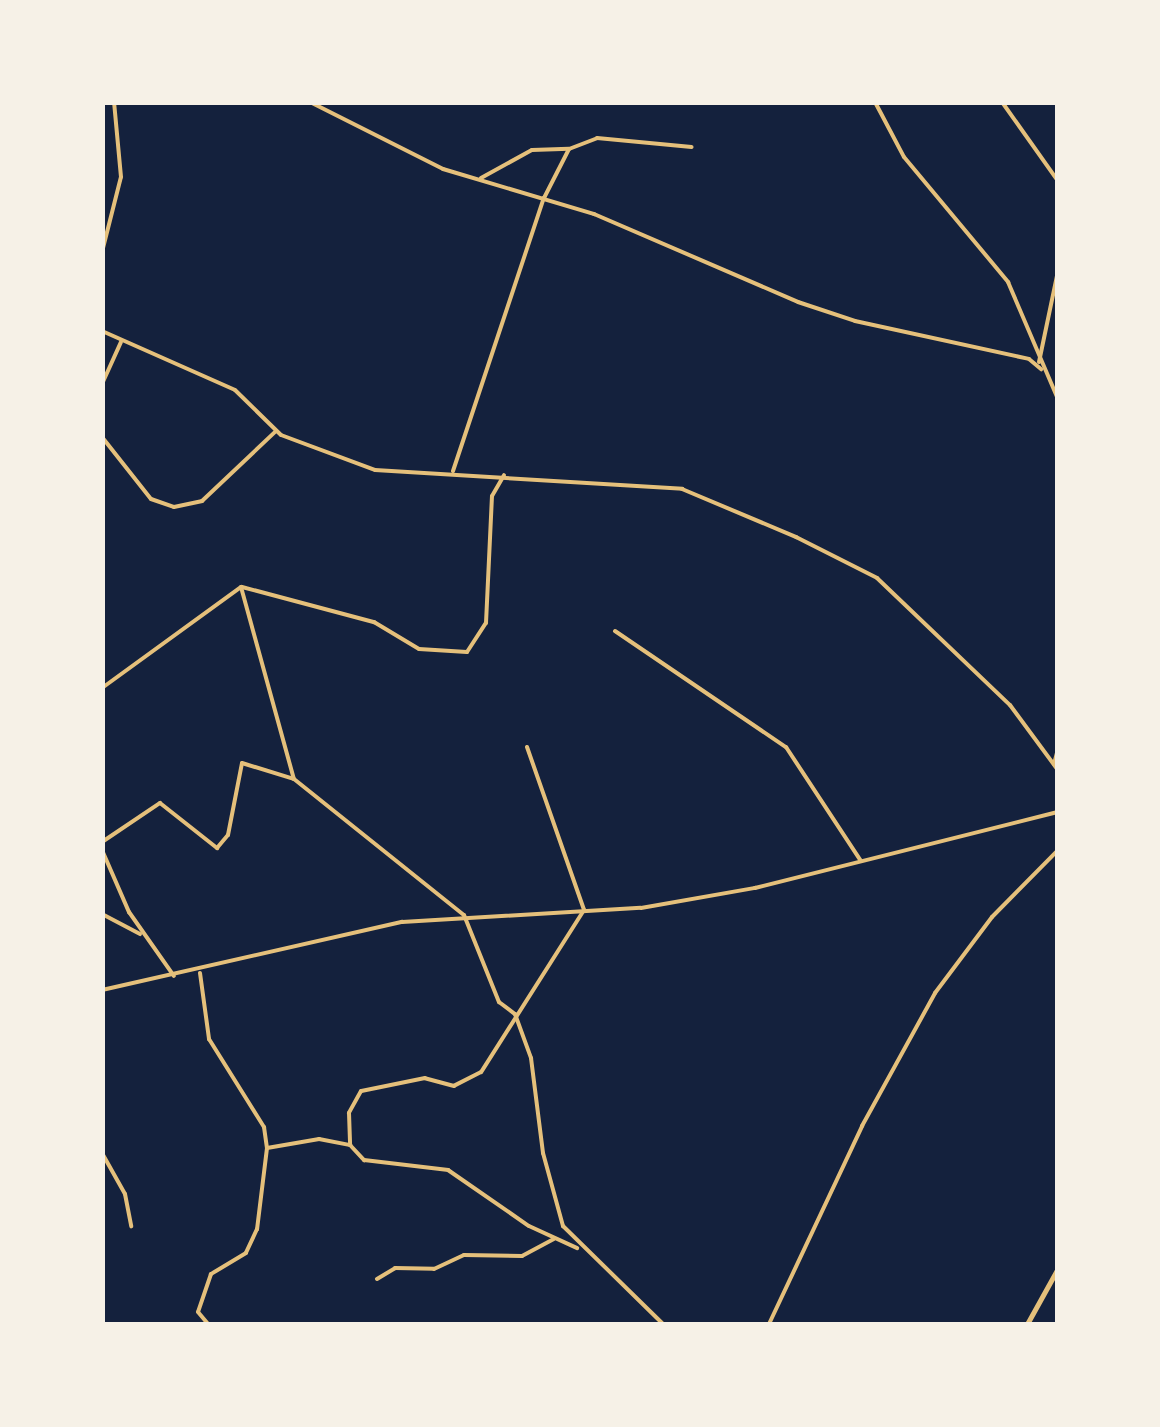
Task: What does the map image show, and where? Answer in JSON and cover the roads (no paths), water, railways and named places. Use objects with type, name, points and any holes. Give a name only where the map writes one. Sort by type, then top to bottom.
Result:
[{"type":"street","points":[[102,252],[121,177],[114,102]]},
{"type":"street","points":[[310,102],[442,168],[544,198],[816,308],[1029,359],[1042,369]]},
{"type":"street","points":[[874,102],[904,156],[1008,282],[1042,369],[1058,398]]},
{"type":"street","points":[[1002,102],[1058,181]]},
{"type":"street","points":[[478,179],[532,150],[568,149],[597,138],[692,147]]},
{"type":"street","points":[[452,471],[544,198],[568,149]]},
{"type":"street","points":[[1039,362],[1058,272]]},
{"type":"street","points":[[102,332],[216,378],[276,432],[375,470],[452,471],[700,493],[877,578],[1010,705],[1056,767]]},
{"type":"street","points":[[102,384],[120,342]]},
{"type":"street","points":[[102,437],[150,499],[174,507],[202,501],[276,432]]},
{"type":"street","points":[[241,587],[374,622],[419,649],[467,652],[486,624],[492,496],[504,475]]},
{"type":"street","points":[[102,688],[241,587]]},
{"type":"street","points":[[241,587],[294,779]]},
{"type":"street","points":[[615,631],[786,746],[860,861]]},
{"type":"street","points":[[527,747],[584,910]]},
{"type":"street","points":[[1056,767],[1058,750]]},
{"type":"street","points":[[102,842],[160,803],[217,848],[228,835],[242,763],[294,779],[464,916],[498,1002],[517,1018],[536,1076],[543,1152],[564,1226],[580,1248],[663,1324]]},
{"type":"street","points":[[102,990],[200,972],[333,936],[464,916],[662,905],[1058,812]]},
{"type":"street","points":[[102,850],[144,936],[175,977]]},
{"type":"street","points":[[769,1324],[862,1126],[935,993],[992,918],[1058,850]]},
{"type":"street","points":[[580,1248],[554,1239],[448,1170],[364,1160],[350,1144],[349,1113],[357,1093],[424,1078],[451,1086],[470,1080],[517,1018],[584,910]]},
{"type":"street","points":[[102,914],[144,936]]},
{"type":"street","points":[[200,972],[210,1038],[264,1127],[267,1148],[257,1229],[246,1253],[211,1274],[198,1312],[208,1324]]},
{"type":"street","points":[[267,1148],[319,1139],[350,1144]]},
{"type":"street","points":[[102,1153],[124,1194],[131,1226]]},
{"type":"street","points":[[377,1279],[395,1268],[434,1269],[464,1255],[522,1256],[554,1239]]},
{"type":"street","points":[[1027,1324],[1058,1268]]}]
